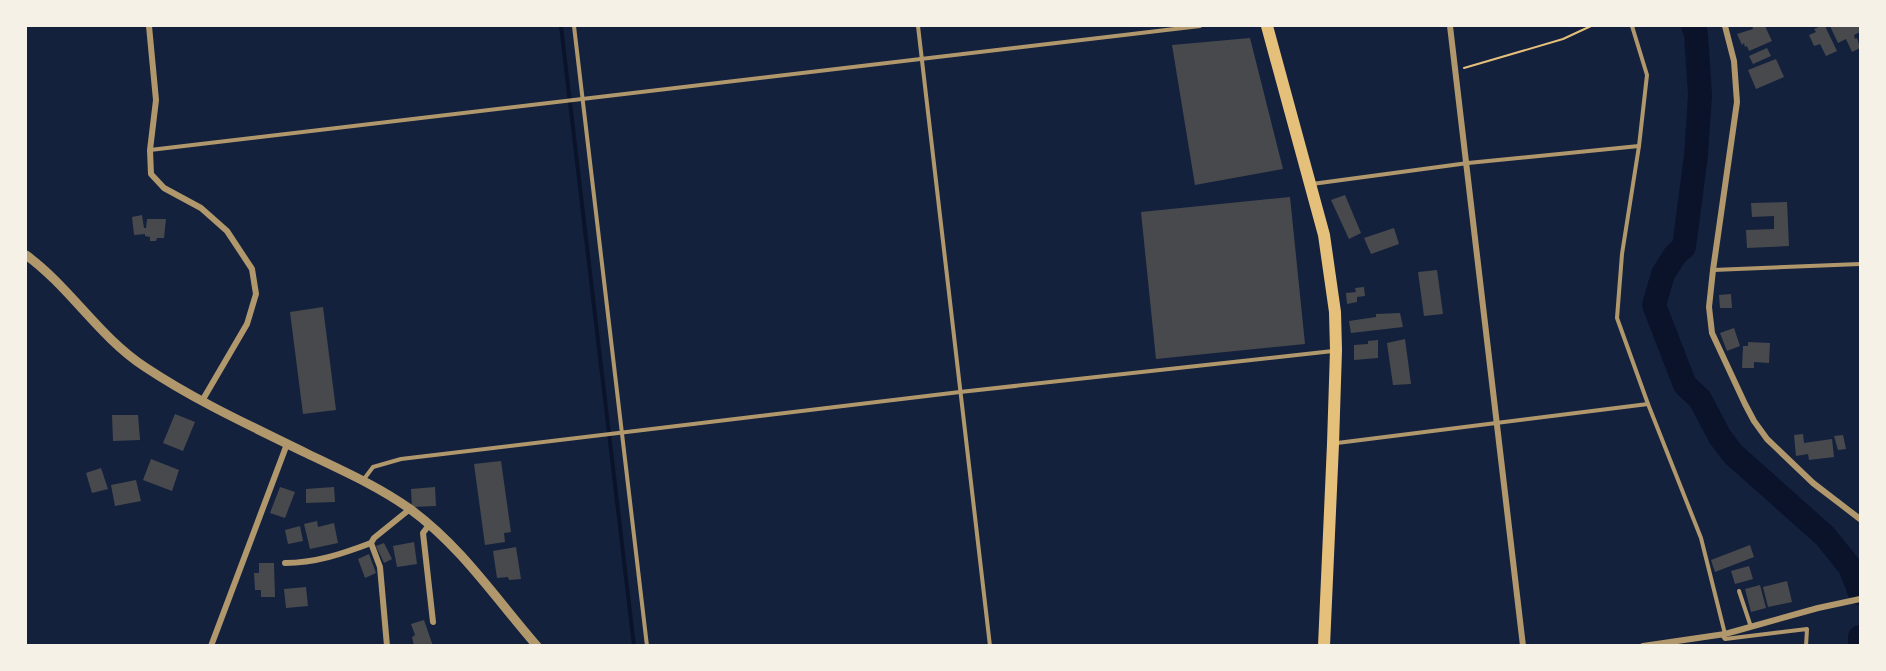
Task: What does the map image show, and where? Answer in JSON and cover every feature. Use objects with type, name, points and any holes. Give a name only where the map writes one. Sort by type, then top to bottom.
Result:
[{"type":"main road","points":[[1267,26],[1312,184],[1330,268],[1336,350],[1324,645]]},
{"type":"street","points":[[149,26],[156,100],[150,150],[151,174],[164,188],[201,208],[227,231],[252,269],[256,294],[247,324],[202,401]]},
{"type":"street","points":[[1450,26],[1468,163],[1523,645]]},
{"type":"street","points":[[1725,26],[1734,61],[1737,102],[1709,307],[1713,333],[1754,421],[1767,439],[1813,483],[1860,519]]},
{"type":"street","points":[[26,255],[41,266],[110,337],[143,366],[202,401],[363,480],[410,509],[450,544],[533,644]]},
{"type":"street","points":[[211,645],[287,444]]},
{"type":"street","points":[[285,563],[306,563],[371,543],[410,509]]},
{"type":"street","points":[[429,525],[423,533],[433,622]]},
{"type":"street","points":[[371,543],[380,567],[387,645]]},
{"type":"street","points":[[1643,645],[1723,634],[1860,599]]},
{"type":"lane","points":[[574,26],[618,432],[647,645]]},
{"type":"lane","points":[[918,26],[990,645]]},
{"type":"lane","points":[[150,150],[1200,26]]},
{"type":"lane","points":[[1632,26],[1647,75],[1639,146],[1622,254],[1617,318],[1701,538],[1725,639],[1807,629],[1806,645]]},
{"type":"lane","points":[[1312,184],[1468,163],[1639,146]]},
{"type":"lane","points":[[1713,270],[1860,264]]},
{"type":"lane","points":[[363,480],[373,466],[385,462],[618,432],[1336,350]]},
{"type":"lane","points":[[1333,444],[1648,404]]},
{"type":"lane","points":[[1739,591],[1751,627]]},
{"type":"path","points":[[1456,70],[1563,39],[1591,26]]},
{"type":"building","points":[[1752,26],[1765,26],[1772,41],[1749,51],[1744,43],[1742,45],[1737,34],[1753,29]]},
{"type":"building","points":[[1821,26],[1825,26],[1837,51],[1826,56],[1820,44],[1814,46],[1809,35]]},
{"type":"building","points":[[1830,26],[1860,26],[1860,32],[1854,35],[1860,48],[1852,52],[1846,39],[1838,43]]},
{"type":"building","points":[[1250,38],[1283,169],[1195,185],[1172,45]]},
{"type":"building","points":[[1767,48],[1771,56],[1753,64],[1749,56]]},
{"type":"building","points":[[1776,59],[1784,77],[1756,89],[1748,70]]},
{"type":"building","points":[[1345,195],[1361,233],[1349,239],[1331,200]]},
{"type":"building","points":[[1290,197],[1305,344],[1156,359],[1141,212]]},
{"type":"building","points":[[1787,202],[1789,246],[1747,248],[1746,230],[1774,229],[1774,216],[1752,217],[1751,203]]},
{"type":"building","points":[[142,215],[144,228],[146,228],[147,219],[166,219],[164,238],[150,241],[150,237],[145,234],[134,235],[132,217]]},
{"type":"building","points":[[1394,228],[1399,244],[1371,254],[1364,238]]},
{"type":"building","points":[[1437,270],[1443,314],[1424,316],[1418,272]]},
{"type":"building","points":[[1364,287],[1365,296],[1357,297],[1357,302],[1347,304],[1346,293],[1356,292],[1355,288]]},
{"type":"building","points":[[1731,294],[1732,308],[1720,308],[1719,295]]},
{"type":"building","points":[[323,307],[336,410],[303,414],[290,312]]},
{"type":"building","points":[[1400,313],[1403,327],[1351,333],[1349,321],[1376,317],[1376,314]]},
{"type":"building","points":[[1734,328],[1740,346],[1727,351],[1720,333]]},
{"type":"building","points":[[1405,339],[1411,384],[1393,385],[1387,343]]},
{"type":"building","points":[[1378,340],[1378,358],[1354,360],[1354,345],[1368,344],[1368,341]]},
{"type":"building","points":[[1748,342],[1770,343],[1769,363],[1754,362],[1754,368],[1742,368],[1743,346],[1748,346]]},
{"type":"building","points":[[175,414],[195,422],[183,451],[163,443]]},
{"type":"building","points":[[112,415],[138,415],[140,440],[113,441]]},
{"type":"building","points":[[1803,434],[1804,443],[1832,439],[1834,457],[1809,460],[1808,454],[1796,456],[1794,435]]},
{"type":"building","points":[[1843,435],[1846,449],[1838,450],[1834,436]]},
{"type":"building","points":[[151,459],[179,470],[172,491],[143,480]]},
{"type":"building","points":[[501,461],[511,532],[504,533],[505,542],[485,545],[474,464]]},
{"type":"building","points":[[101,468],[108,489],[92,493],[86,473]]},
{"type":"building","points":[[136,480],[141,501],[115,506],[111,485]]},
{"type":"building","points":[[280,487],[295,492],[285,518],[270,513]]},
{"type":"building","points":[[334,487],[335,502],[306,503],[306,489]]},
{"type":"building","points":[[435,487],[436,506],[412,507],[411,489]]},
{"type":"building","points":[[317,521],[318,527],[334,523],[338,543],[310,549],[304,524]]},
{"type":"building","points":[[300,526],[303,541],[288,544],[285,530]]},
{"type":"building","points":[[414,542],[417,564],[397,567],[393,546]]},
{"type":"building","points":[[384,543],[392,559],[384,563],[376,546]]},
{"type":"building","points":[[1750,545],[1754,557],[1715,572],[1711,560]]},
{"type":"building","points":[[516,547],[521,579],[497,578],[493,551]]},
{"type":"building","points":[[369,554],[376,573],[365,578],[358,559]]},
{"type":"building","points":[[259,563],[274,563],[275,597],[261,597],[261,590],[255,590],[254,573],[259,573]]},
{"type":"building","points":[[1749,566],[1753,579],[1735,584],[1731,571]]},
{"type":"building","points":[[1787,581],[1792,602],[1768,607],[1763,587]]},
{"type":"building","points":[[1760,585],[1766,608],[1751,612],[1745,589]]},
{"type":"building","points":[[306,587],[308,606],[286,608],[284,589]]},
{"type":"building","points":[[424,620],[433,646],[414,646],[412,637],[415,635],[411,624]]},
{"type":"waterway","points":[[561,26],[634,646]]},
{"type":"waterway","points":[[1693,26],[1696,34],[1700,95],[1696,155],[1684,247],[1675,255],[1663,274],[1654,305],[1685,385],[1700,399],[1720,437],[1733,454],[1825,536],[1850,567],[1860,593]]},
{"type":"waterway","points":[[1860,637],[1860,646]]}]
